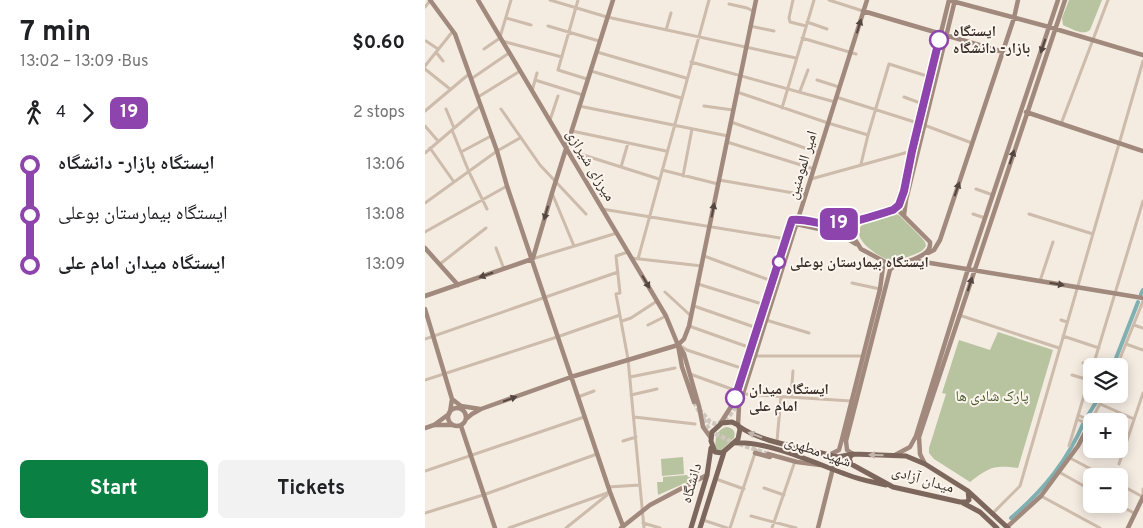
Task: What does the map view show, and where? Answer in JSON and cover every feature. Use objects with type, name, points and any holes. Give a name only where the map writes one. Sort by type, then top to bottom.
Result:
[{"type":"main road","points":[[430,0],[453,30],[478,97],[533,259],[557,337],[623,527],[650,505],[707,475]]},
{"type":"main road","name":"میرزای شیرازی","points":[[478,0],[658,301],[679,345]]},
{"type":"main road","points":[[533,259],[551,192],[567,148],[613,0]]},
{"type":"main road","points":[[461,426],[466,419],[481,409],[571,377],[679,345],[685,339],[702,266],[755,0]]},
{"type":"main road","name":"امیر المومنین","points":[[739,426],[738,412],[743,394],[867,0]]},
{"type":"main road","points":[[952,0],[1143,55]]},
{"type":"main road","points":[[904,215],[904,200],[912,151],[941,33],[952,0]]},
{"type":"main road","points":[[797,222],[829,225],[860,219],[893,210],[904,200],[947,35],[952,0]]},
{"type":"main road","points":[[829,455],[839,450],[890,270],[895,265],[934,250],[941,235],[1003,52],[1018,0]]},
{"type":"main road","points":[[895,455],[910,447],[916,436],[968,269],[1058,0]]},
{"type":"main road","points":[[925,464],[919,454],[919,437],[1065,0]]},
{"type":"main road","points":[[863,11],[1003,52]]},
{"type":"main road","points":[[1021,110],[1143,151]]},
{"type":"main road","points":[[893,210],[899,211],[929,238],[935,240],[941,235]]},
{"type":"main road","points":[[859,246],[853,234],[855,224],[860,219]]},
{"type":"main road","points":[[720,424],[729,422],[739,426],[740,434],[725,452],[715,452],[711,445],[711,432],[720,424],[730,410],[737,392],[792,220],[838,233],[882,261],[895,265]]},
{"type":"main road","points":[[922,256],[930,248],[929,238]]},
{"type":"main road","points":[[425,248],[458,285]]},
{"type":"main road","points":[[425,296],[533,259]]},
{"type":"main road","points":[[912,260],[1143,299]]},
{"type":"main road","points":[[853,454],[847,450],[845,445],[863,356],[880,289],[882,261]]},
{"type":"main road","points":[[425,309],[452,399],[449,420],[452,425]]},
{"type":"main road","points":[[746,375],[766,323]]},
{"type":"main road","points":[[679,345],[684,354],[703,427],[711,438]]},
{"type":"main road","points":[[679,345],[682,367],[693,402]]},
{"type":"main road","points":[[452,399],[461,406],[481,409]]},
{"type":"main road","points":[[425,428],[434,425],[455,408],[461,409],[466,414],[466,419]]},
{"type":"main road","points":[[434,425],[461,426]]},
{"type":"main road","points":[[461,426],[495,528]]},
{"type":"main road","name":"شهید مطهری","points":[[739,426],[754,435],[829,455],[838,457],[853,454]]},
{"type":"main road","points":[[968,491],[1007,528],[1041,496],[1070,458],[1083,436]]},
{"type":"main road","name":"شهید مطهری","points":[[733,443],[754,443],[833,468],[851,476],[893,487]]},
{"type":"main road","name":"دانشگاه","points":[[691,528],[711,460],[711,445]]},
{"type":"main road","points":[[796,456],[799,447]]},
{"type":"main road","points":[[755,451],[794,464]]},
{"type":"main road","name":"دانشگاه","points":[[700,528],[725,452]]},
{"type":"main road","points":[[768,454],[813,465],[824,465]]},
{"type":"main road","name":"میدان آزادی","points":[[853,454],[895,455],[914,459],[925,464],[968,491],[969,500],[960,502],[893,487],[851,464],[849,458],[853,454]]},
{"type":"main road","points":[[819,528],[833,468],[838,457]]},
{"type":"main road","points":[[1128,528],[1143,496]]},
{"type":"main road","points":[[960,502],[980,512],[997,528]]},
{"type":"street","points":[[425,7],[430,0]]},
{"type":"street","points":[[501,39],[511,0]]},
{"type":"street","points":[[550,0],[607,17],[796,58]]},
{"type":"street","points":[[578,0],[558,70],[587,80]]},
{"type":"street","points":[[638,259],[666,151],[709,0]]},
{"type":"street","points":[[793,0],[789,18],[790,22],[827,29]]},
{"type":"street","points":[[782,108],[814,0]]},
{"type":"street","points":[[829,0],[863,11]]},
{"type":"street","points":[[1061,124],[1108,0]]},
{"type":"street","points":[[729,4],[753,11]]},
{"type":"street","points":[[666,30],[671,13]]},
{"type":"street","points":[[506,18],[531,25]]},
{"type":"street","points":[[548,26],[599,41]]},
{"type":"street","points":[[750,26],[774,30]]},
{"type":"street","points":[[450,89],[425,68],[453,30]]},
{"type":"street","points":[[802,38],[856,54]]},
{"type":"street","points":[[483,49],[501,39],[562,57]]},
{"type":"street","points":[[426,42],[437,51],[443,61]]},
{"type":"street","points":[[596,51],[687,78]]},
{"type":"street","points":[[425,111],[450,89],[509,53]]},
{"type":"street","points":[[993,513],[1020,486],[1143,61]]},
{"type":"street","points":[[691,62],[741,74],[800,92],[875,109],[973,143]]},
{"type":"street","points":[[861,164],[889,64],[930,77]]},
{"type":"street","points":[[800,92],[808,70]]},
{"type":"street","points":[[478,97],[520,71]]},
{"type":"street","points":[[590,71],[681,98]]},
{"type":"street","points":[[532,91],[537,74]]},
{"type":"street","points":[[535,80],[583,95]]},
{"type":"street","points":[[817,80],[839,87]]},
{"type":"street","points":[[737,92],[868,135]]},
{"type":"street","points":[[550,121],[558,96]]},
{"type":"street","points":[[904,97],[923,104]]},
{"type":"street","points":[[425,153],[480,106]]},
{"type":"street","points":[[579,106],[692,129],[814,169]]},
{"type":"street","points":[[704,106],[733,110]]},
{"type":"street","points":[[445,109],[469,172],[487,210]]},
{"type":"street","points":[[501,109],[520,138],[555,182],[586,214]]},
{"type":"street","points":[[731,122],[819,153]]},
{"type":"street","points":[[425,126],[438,142]]},
{"type":"street","points":[[683,176],[692,129]]},
{"type":"street","points":[[571,131],[666,151]]},
{"type":"street","points":[[461,152],[491,136]]},
{"type":"street","points":[[425,203],[497,151],[520,138]]},
{"type":"street","points":[[621,167],[628,143]]},
{"type":"street","points":[[430,148],[454,182]]},
{"type":"street","points":[[810,179],[912,151]]},
{"type":"street","points":[[569,153],[577,153],[659,179]]},
{"type":"street","points":[[662,170],[683,176],[805,195]]},
{"type":"street","points":[[425,232],[507,186]]},
{"type":"street","points":[[976,189],[993,195]]},
{"type":"street","points":[[551,192],[574,246]]},
{"type":"street","points":[[1096,358],[1143,201]]},
{"type":"street","points":[[602,209],[786,240]]},
{"type":"street","points":[[973,214],[985,219]]},
{"type":"street","points":[[1029,214],[1093,234]]},
{"type":"street","points":[[440,264],[486,228]]},
{"type":"street","points":[[533,259],[617,233]]},
{"type":"street","points":[[1040,281],[1053,242]]},
{"type":"street","points":[[496,248],[504,269]]},
{"type":"street","points":[[628,252],[616,256],[620,293],[616,294],[629,359],[641,512],[643,526],[660,528]]},
{"type":"street","points":[[704,256],[773,281]]},
{"type":"street","points":[[631,258],[702,266]]},
{"type":"street","points":[[425,339],[618,272]]},
{"type":"street","points":[[852,283],[880,289]]},
{"type":"street","points":[[698,284],[765,305]]},
{"type":"street","points":[[665,292],[691,317]]},
{"type":"street","points":[[1120,358],[1143,299]]},
{"type":"street","points":[[622,321],[631,318],[658,301]]},
{"type":"street","points":[[693,306],[757,328]]},
{"type":"street","points":[[425,380],[620,315]]},
{"type":"street","points":[[959,315],[1059,348]]},
{"type":"street","points":[[648,325],[666,316]]},
{"type":"street","points":[[1061,320],[1067,322]]},
{"type":"street","points":[[766,323],[809,333]]},
{"type":"street","points":[[1134,325],[1143,328]]},
{"type":"street","points":[[689,326],[751,348]]},
{"type":"street","points":[[1063,336],[1099,348]]},
{"type":"street","points":[[1126,344],[1143,350]]},
{"type":"street","points":[[679,345],[690,351],[744,369]]},
{"type":"street","points":[[755,356],[863,356]]},
{"type":"street","points":[[630,377],[675,368]]},
{"type":"street","points":[[791,397],[793,371]]},
{"type":"street","points":[[689,374],[737,392]]},
{"type":"street","points":[[1072,375],[1083,378]]},
{"type":"street","points":[[631,395],[657,389]]},
{"type":"street","points":[[578,397],[594,392]]},
{"type":"street","points":[[1128,437],[1143,392]]},
{"type":"street","points":[[743,394],[853,402]]},
{"type":"street","points":[[777,441],[781,396]]},
{"type":"street","points":[[1069,446],[1083,401]]},
{"type":"street","points":[[1095,413],[1100,404],[1134,419]]},
{"type":"street","points":[[425,471],[585,417]]},
{"type":"street","points":[[634,418],[695,424]]},
{"type":"street","points":[[1078,418],[1083,420]]},
{"type":"street","points":[[623,441],[636,438]]},
{"type":"street","points":[[703,520],[729,528],[744,489],[755,451]]},
{"type":"street","points":[[425,513],[483,495],[597,454]]},
{"type":"street","points":[[1070,458],[1089,468]]},
{"type":"street","points":[[1119,464],[1121,458]]},
{"type":"street","points":[[772,528],[794,464]]},
{"type":"street","points":[[1059,472],[1083,486]]},
{"type":"street","points":[[715,479],[744,489]]},
{"type":"street","points":[[509,528],[609,490],[640,485]]},
{"type":"street","points":[[764,488],[784,495]]},
{"type":"street","points":[[1128,488],[1143,496],[1143,488]]},
{"type":"street","points":[[566,528],[609,490]]},
{"type":"street","points":[[1041,496],[1100,528]]},
{"type":"street","points":[[1128,510],[1134,513]]},
{"type":"street","points":[[751,516],[796,528]]},
{"type":"green space","points":[[1069,0],[1102,0],[1090,30],[1087,32],[1074,30],[1063,25],[1062,18]]},
{"type":"green space","points":[[895,214],[899,215],[921,237],[926,246],[918,253],[894,261],[875,253],[862,241],[859,235],[860,228],[865,223]]},
{"type":"green space","name":"پارک شادی ها","points":[[998,332],[1053,350],[1018,468],[992,468],[970,482],[934,459],[929,453],[929,448],[946,394],[942,393],[959,340],[990,350]]},
{"type":"green space","points":[[726,427],[733,430],[735,433],[734,438],[719,452],[715,449],[717,435]]},
{"type":"green space","points":[[683,457],[684,474],[662,476],[661,459]]},
{"type":"green space","points":[[687,475],[688,477],[693,477],[692,480],[658,495],[657,482],[663,482],[663,477]]},
{"type":"waterway","points":[[1141,294],[1143,290]]},
{"type":"waterway","points":[[1116,358],[1138,302]]},
{"type":"waterway","points":[[1089,413],[1096,403]]},
{"type":"waterway","points":[[1011,518],[1054,474],[1071,449],[1083,424]]},
{"type":"tunnel","points":[[699,409],[710,422],[716,424],[723,421],[737,404],[746,375]]},
{"type":"tunnel","points":[[694,402],[710,431],[728,440],[768,454]]},
{"type":"bus line","name":"19","points":[[735,398],[792,220],[798,219],[829,225],[893,210],[899,205],[904,191],[939,40]]},
{"type":"place","name":"ایستگاه بازار- دانشگاه","points":[[939,40]]},
{"type":"place","name":"ایستگاه بیمارستان بوعلی","points":[[779,262]]},
{"type":"place","name":"ایستگاه میدان امام علی","points":[[735,398]]}]
